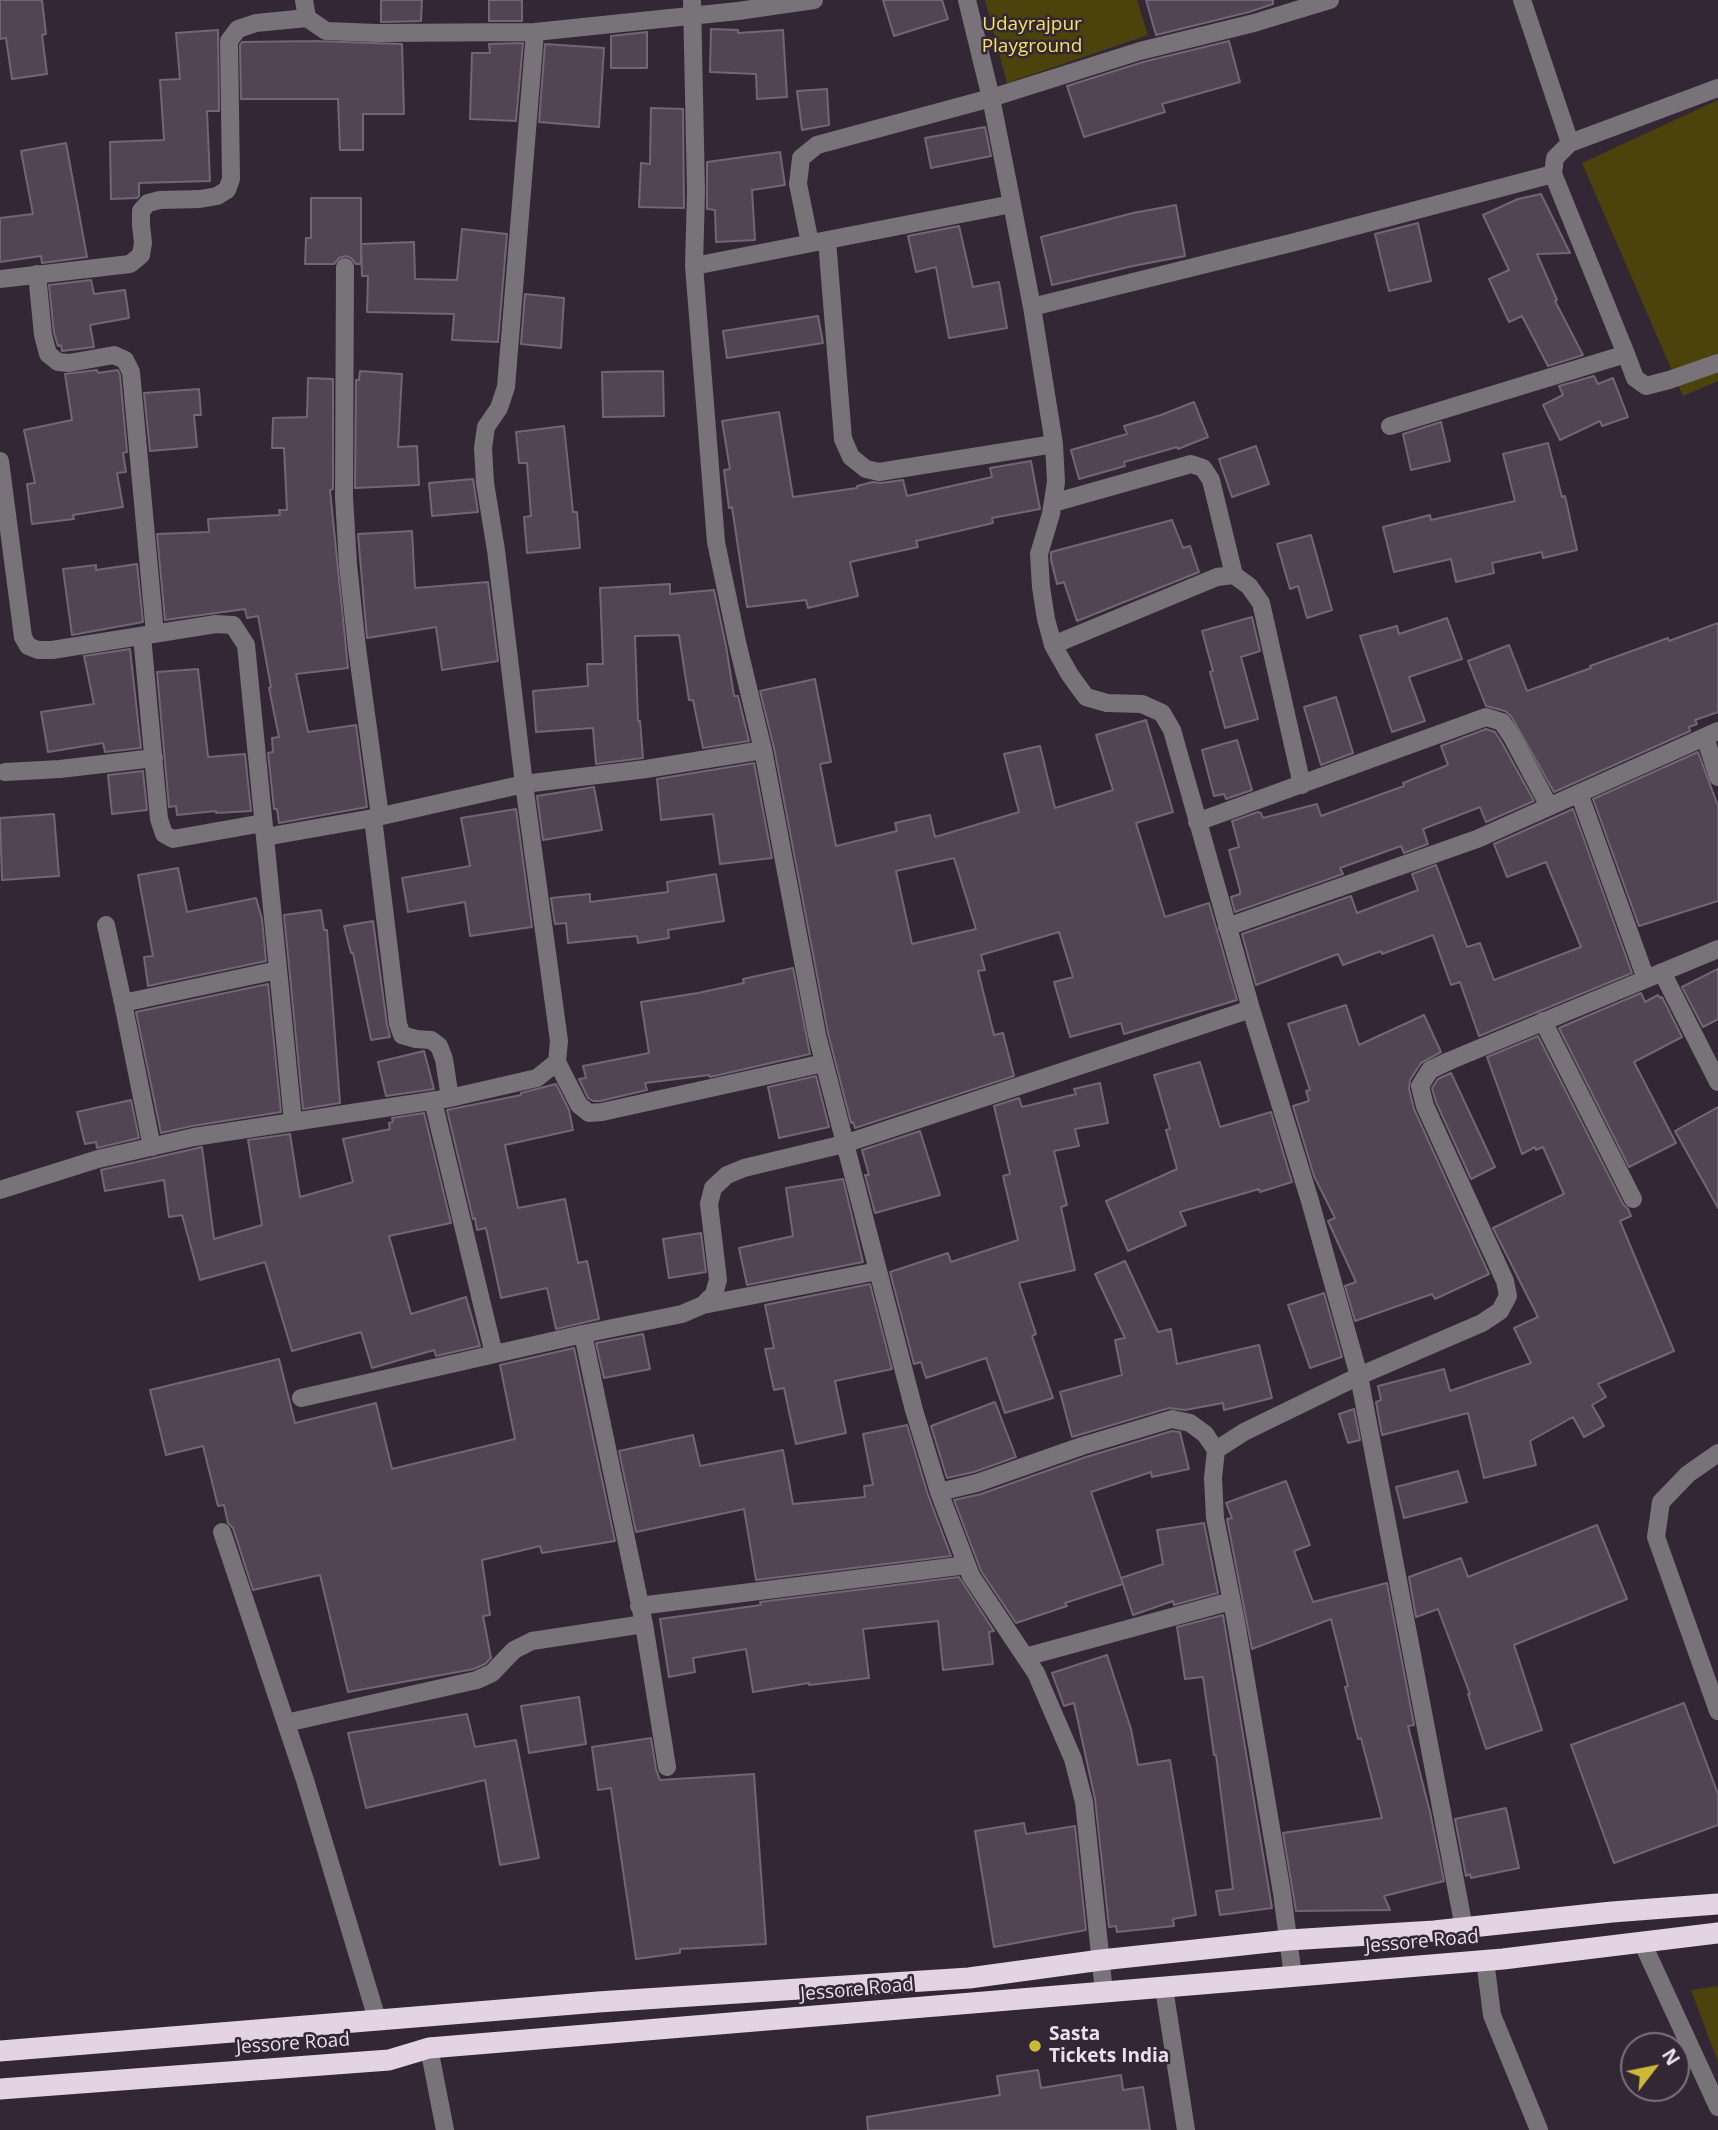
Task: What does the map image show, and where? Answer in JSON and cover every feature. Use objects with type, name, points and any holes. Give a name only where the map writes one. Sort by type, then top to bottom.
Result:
[{"type":"highway","points":[[0,2051],[598,2002],[969,1978],[1101,1960],[1289,1940],[1464,1928],[1718,1904]]},
{"type":"highway","name":"Jessore Road","points":[[0,2089],[389,2060],[429,2049],[1485,1960],[1718,1933]]},
{"type":"street","points":[[304,0],[307,18]]},
{"type":"street","points":[[0,279],[130,264],[141,256],[144,243],[141,211],[148,203],[200,199],[217,196],[227,190],[231,179],[229,41],[238,29],[256,23],[307,18],[326,31],[535,32],[692,7],[771,7],[814,0]]},
{"type":"street","points":[[967,0],[991,97],[1012,204],[1054,444],[1056,482],[1051,514],[1039,554],[1042,598],[1053,645],[1086,697],[1107,703],[1142,704],[1162,713],[1172,730],[1359,1376],[1464,1928]]},
{"type":"street","points":[[1054,444],[879,472],[866,469],[851,457],[843,439],[818,241],[798,184],[801,158],[817,145],[991,97],[1140,51],[1254,23],[1330,0]]},
{"type":"street","points":[[1522,0],[1570,143]]},
{"type":"street","points":[[692,7],[696,191],[694,266],[716,542],[763,750],[824,1063],[939,1492],[967,1565],[988,1604],[1036,1673],[1073,1759],[1084,1802],[1104,1992]]},
{"type":"street","points":[[535,32],[506,387],[499,408],[486,428],[483,448],[485,482],[559,1041],[557,1062],[579,1105],[589,1113],[824,1063]]},
{"type":"street","points":[[1718,88],[1570,143],[1556,158],[1553,174],[1635,378],[1646,386],[1718,363]]},
{"type":"street","points":[[1032,307],[1553,174]]},
{"type":"street","points":[[694,266],[1012,204]]},
{"type":"street","points":[[345,267],[344,498],[357,648],[398,1024],[402,1035],[431,1040],[439,1046],[444,1059],[442,1100],[494,1354]]},
{"type":"street","points":[[37,274],[43,335],[48,354],[58,362],[69,363],[114,355],[125,360],[131,372],[149,635],[154,758],[159,819],[164,834],[173,839],[377,817],[524,784],[646,769],[763,750]]},
{"type":"street","points":[[1390,426],[1626,354]]},
{"type":"street","points":[[0,461],[23,637],[28,646],[38,650],[52,650],[216,624],[233,625],[246,645],[293,1121]]},
{"type":"street","points":[[1053,503],[1191,464],[1203,468],[1211,480],[1234,575]]},
{"type":"street","points":[[1053,645],[1217,577],[1234,575],[1250,586],[1261,603],[1302,785]]},
{"type":"street","points":[[1198,822],[1486,717],[1502,722],[1513,737],[1549,806]]},
{"type":"street","points":[[1227,927],[1477,839],[1711,734],[1718,776]]},
{"type":"street","points":[[5,772],[60,769],[154,758]]},
{"type":"street","points":[[1579,793],[1654,975],[1718,1082]]},
{"type":"street","points":[[106,925],[152,1147]]},
{"type":"street","points":[[1216,1450],[1244,1432],[1359,1376],[1482,1323],[1500,1311],[1508,1296],[1505,1281],[1425,1106],[1420,1086],[1430,1070],[1718,949]]},
{"type":"street","points":[[124,1003],[278,970]]},
{"type":"street","points":[[703,1305],[714,1294],[719,1280],[709,1204],[713,1188],[727,1175],[744,1168],[844,1144],[1251,1009]]},
{"type":"street","points":[[1543,1021],[1633,1199]]},
{"type":"street","points":[[0,1190],[98,1159],[194,1137],[442,1100],[537,1078],[557,1062]]},
{"type":"street","points":[[301,1398],[682,1314],[703,1305],[878,1271]]},
{"type":"street","points":[[583,1334],[642,1615],[667,1767]]},
{"type":"street","points":[[939,1492],[976,1483],[1082,1446],[1172,1419],[1190,1423],[1205,1434],[1216,1450],[1213,1478],[1215,1518],[1289,1940],[1293,1976]]},
{"type":"street","points":[[1718,1453],[1688,1474],[1661,1502],[1656,1537],[1718,1711]]},
{"type":"street","points":[[222,1532],[286,1723],[377,2019]]},
{"type":"street","points":[[286,1723],[477,1680],[492,1673],[513,1650],[532,1642],[642,1615],[967,1565]]},
{"type":"street","points":[[1025,1657],[1231,1601]]},
{"type":"street","points":[[1642,1942],[1718,2107]]},
{"type":"street","points":[[1485,1960],[1492,2015],[1539,2130]]},
{"type":"street","points":[[1164,1988],[1186,2130]]},
{"type":"street","points":[[429,2049],[444,2130]]},
{"type":"green space","name":"Udayrajpur Playground","points":[[985,0],[1137,0],[1148,35],[1007,83]]},
{"type":"green space","points":[[1718,100],[1718,381],[1683,396],[1582,163]]},
{"type":"green space","points":[[1718,1986],[1718,2062],[1691,1990]]},
{"type":"building","points":[[0,0],[42,0],[46,34],[42,35],[47,74],[12,79],[6,38],[0,39]]},
{"type":"building","points":[[381,0],[422,0],[421,21],[381,22]]},
{"type":"building","points":[[489,0],[522,0],[522,21],[489,21]]},
{"type":"building","points":[[883,0],[942,0],[948,19],[894,36]]},
{"type":"building","points":[[1146,0],[1273,0],[1273,4],[1156,35]]},
{"type":"building","points":[[711,29],[738,30],[738,33],[783,30],[787,97],[757,99],[756,74],[710,72]]},
{"type":"building","points":[[218,30],[219,111],[207,111],[210,181],[139,183],[137,198],[111,199],[110,142],[164,140],[160,80],[180,79],[176,33]]},
{"type":"building","points":[[647,32],[647,68],[611,68],[611,36]]},
{"type":"building","points":[[1229,41],[1240,82],[1162,104],[1165,112],[1084,137],[1067,86],[1143,62]]},
{"type":"building","points":[[242,42],[402,44],[404,114],[363,114],[363,150],[340,150],[338,99],[241,99]]},
{"type":"building","points":[[523,43],[516,121],[470,119],[472,53],[490,53],[489,44]]},
{"type":"building","points":[[545,44],[604,48],[599,127],[539,122]]},
{"type":"building","points":[[827,89],[829,125],[802,130],[797,91]]},
{"type":"building","points":[[651,108],[683,109],[684,208],[639,207],[641,163],[650,164]]},
{"type":"building","points":[[985,127],[991,156],[931,168],[925,138]]},
{"type":"building","points":[[66,143],[87,257],[42,263],[41,256],[0,262],[0,218],[33,214],[21,151]]},
{"type":"building","points":[[780,152],[785,185],[752,190],[755,240],[716,242],[715,210],[707,209],[707,162]]},
{"type":"building","points":[[1541,194],[1570,253],[1537,254],[1557,300],[1555,301],[1583,355],[1548,366],[1522,316],[1509,322],[1489,279],[1509,270],[1483,215],[1518,199]]},
{"type":"building","points":[[311,198],[361,198],[361,264],[356,264],[346,256],[339,258],[334,264],[305,264],[306,238],[311,238]]},
{"type":"building","points":[[1176,205],[1185,256],[1052,285],[1041,237],[1133,213]]},
{"type":"building","points":[[1418,223],[1431,281],[1389,291],[1375,234]]},
{"type":"building","points":[[959,226],[973,287],[999,282],[1007,328],[949,338],[936,267],[916,272],[908,236]]},
{"type":"building","points":[[462,229],[507,234],[498,342],[452,340],[454,314],[367,312],[368,276],[362,276],[361,244],[414,242],[415,279],[457,280]]},
{"type":"building","points":[[91,280],[94,294],[125,290],[129,318],[90,325],[94,347],[62,351],[54,333],[49,285]]},
{"type":"building","points":[[525,294],[564,298],[561,348],[521,344]]},
{"type":"building","points":[[818,316],[823,343],[727,358],[723,331]]},
{"type":"building","points":[[97,370],[98,373],[118,370],[120,375],[127,452],[123,453],[126,472],[117,473],[123,507],[73,515],[74,519],[32,524],[27,484],[35,483],[24,430],[72,420],[65,374]]},
{"type":"building","points":[[360,371],[402,374],[398,447],[417,446],[419,485],[355,488],[356,380],[359,380]]},
{"type":"building","points":[[663,371],[664,416],[603,417],[602,372]]},
{"type":"building","points":[[1594,376],[1598,384],[1613,378],[1628,417],[1602,426],[1600,421],[1560,440],[1543,405],[1563,395],[1559,386]]},
{"type":"building","points":[[308,378],[333,379],[333,489],[330,490],[348,668],[296,674],[308,732],[356,725],[367,807],[279,823],[277,809],[274,809],[268,753],[273,752],[272,738],[279,737],[258,616],[247,618],[245,609],[165,620],[157,534],[209,532],[208,519],[280,515],[279,510],[287,510],[284,448],[272,448],[273,418],[307,417]]},
{"type":"building","points":[[199,389],[201,415],[194,415],[197,447],[150,451],[144,393]]},
{"type":"building","points":[[1194,402],[1208,437],[1178,449],[1177,447],[1124,462],[1125,466],[1079,479],[1071,450],[1127,434],[1124,426]]},
{"type":"building","points":[[779,412],[793,497],[857,488],[873,482],[903,480],[907,496],[992,477],[990,468],[1031,461],[1040,509],[992,518],[993,523],[916,541],[918,547],[850,562],[858,596],[808,608],[806,600],[747,607],[732,507],[729,508],[724,470],[730,469],[722,421]]},
{"type":"building","points":[[1441,422],[1450,461],[1411,470],[1403,434]]},
{"type":"building","points":[[564,426],[573,512],[577,512],[580,548],[527,553],[524,517],[531,516],[527,463],[519,463],[516,432]]},
{"type":"building","points":[[1548,443],[1562,497],[1565,496],[1577,550],[1543,558],[1542,552],[1492,563],[1494,573],[1456,582],[1451,559],[1394,572],[1383,527],[1430,515],[1431,520],[1515,501],[1503,454]]},
{"type":"building","points":[[1256,446],[1269,484],[1232,497],[1219,459]]},
{"type":"building","points":[[473,479],[478,512],[432,516],[429,483]]},
{"type":"building","points":[[1172,520],[1183,548],[1190,546],[1199,572],[1077,621],[1064,582],[1057,584],[1051,552]]},
{"type":"building","points":[[412,531],[415,588],[488,582],[498,661],[442,670],[436,627],[367,638],[358,534]]},
{"type":"building","points":[[1311,535],[1332,610],[1307,618],[1298,586],[1290,589],[1277,544]]},
{"type":"building","points":[[137,564],[143,622],[72,635],[63,569],[96,565],[96,570]]},
{"type":"building","points":[[670,584],[670,594],[714,590],[734,696],[738,696],[749,741],[703,748],[693,700],[689,700],[679,635],[635,636],[638,721],[643,758],[596,764],[593,728],[536,732],[533,691],[588,686],[587,664],[603,664],[600,588]]},
{"type":"building","points":[[1252,617],[1260,651],[1241,657],[1258,719],[1225,728],[1202,631]]},
{"type":"building","points":[[1447,618],[1462,659],[1409,677],[1425,721],[1392,732],[1360,636],[1397,626],[1399,634]]},
{"type":"building","points":[[1718,623],[1718,712],[1695,720],[1697,724],[1689,727],[1690,731],[1554,792],[1511,716],[1505,711],[1486,706],[1468,661],[1509,645],[1527,691],[1668,638],[1669,641]]},
{"type":"building","points":[[130,649],[141,748],[105,752],[103,743],[48,752],[41,712],[94,704],[84,656]]},
{"type":"building","points":[[198,669],[208,757],[245,754],[251,811],[177,815],[176,806],[169,807],[157,672]]},
{"type":"building","points":[[815,679],[831,762],[820,764],[836,846],[897,831],[895,823],[930,815],[935,837],[1019,812],[1004,754],[1040,746],[1055,808],[1113,790],[1096,735],[1146,720],[1173,812],[1136,823],[1165,917],[1209,903],[1237,1000],[1124,1034],[1121,1023],[1070,1037],[1054,982],[1073,977],[1059,932],[981,955],[985,970],[978,971],[994,1035],[1003,1033],[1014,1076],[855,1128],[853,1122],[851,1123],[828,1033],[774,748],[760,691]],"holes":[[[954,858],[976,929],[912,944],[896,871]]]},
{"type":"building","points":[[1336,697],[1353,753],[1321,765],[1304,707]]},
{"type":"building","points":[[1486,729],[1495,732],[1534,801],[1486,822],[1480,807],[1423,829],[1428,844],[1404,853],[1401,846],[1340,868],[1343,874],[1235,912],[1231,897],[1240,894],[1240,890],[1229,850],[1239,847],[1232,821],[1258,812],[1263,818],[1317,804],[1321,816],[1404,786],[1403,783],[1448,765],[1441,746]]},
{"type":"building","points":[[1237,740],[1252,790],[1226,799],[1224,794],[1214,796],[1202,750]]},
{"type":"building","points":[[1698,752],[1718,806],[1718,901],[1639,926],[1593,799]]},
{"type":"building","points":[[754,763],[772,858],[720,864],[713,814],[661,820],[657,779]]},
{"type":"building","points":[[143,771],[147,810],[112,814],[108,775]]},
{"type":"building","points":[[594,787],[602,830],[543,840],[537,796]]},
{"type":"building","points":[[516,809],[532,927],[470,936],[465,902],[408,912],[402,878],[470,866],[461,818]]},
{"type":"building","points":[[1573,809],[1632,973],[1479,1036],[1460,982],[1451,985],[1433,935],[1343,965],[1338,954],[1256,985],[1242,934],[1351,896],[1357,913],[1418,890],[1412,874],[1436,865],[1467,947],[1480,943],[1494,980],[1581,947],[1546,862],[1507,877],[1494,844]]},
{"type":"building","points":[[54,814],[59,876],[2,880],[0,818]]},
{"type":"building","points":[[178,868],[187,912],[256,898],[262,919],[266,961],[148,986],[144,957],[153,956],[138,875]]},
{"type":"building","points":[[716,874],[724,921],[668,930],[669,938],[638,943],[637,936],[568,943],[566,923],[555,924],[551,898],[590,894],[590,902],[668,892],[667,882]]},
{"type":"building","points":[[321,910],[324,930],[327,930],[340,1103],[303,1109],[284,915]]},
{"type":"building","points":[[373,921],[390,1037],[371,1040],[353,953],[344,926]]},
{"type":"building","points":[[793,968],[810,1054],[710,1077],[645,1083],[647,1090],[600,1101],[588,1098],[579,1079],[586,1078],[583,1066],[649,1053],[641,1002],[744,983],[743,979]]},
{"type":"building","points":[[1718,969],[1718,1019],[1703,1027],[1682,987]]},
{"type":"building","points":[[268,984],[281,1112],[161,1133],[136,1012]]},
{"type":"building","points":[[1641,993],[1645,1002],[1658,995],[1662,997],[1682,1037],[1634,1062],[1676,1143],[1629,1167],[1559,1028]]},
{"type":"building","points":[[1346,1005],[1359,1045],[1424,1015],[1441,1052],[1421,1063],[1410,1080],[1409,1089],[1414,1109],[1489,1274],[1435,1299],[1432,1294],[1355,1321],[1345,1286],[1356,1282],[1328,1221],[1335,1218],[1314,1176],[1293,1106],[1309,1101],[1306,1091],[1310,1090],[1288,1024]]},
{"type":"building","points":[[1538,1036],[1623,1204],[1628,1209],[1631,1216],[1620,1221],[1674,1351],[1598,1384],[1606,1397],[1592,1405],[1604,1426],[1584,1437],[1573,1417],[1530,1441],[1536,1465],[1484,1478],[1468,1413],[1382,1435],[1376,1402],[1381,1400],[1378,1386],[1444,1369],[1450,1391],[1531,1363],[1514,1328],[1538,1317],[1493,1228],[1564,1194],[1543,1147],[1536,1150],[1535,1147],[1522,1154],[1487,1057]]},
{"type":"building","points":[[424,1051],[434,1089],[386,1096],[378,1062]]},
{"type":"building","points":[[1200,1062],[1220,1127],[1271,1112],[1292,1182],[1180,1212],[1186,1225],[1128,1251],[1106,1201],[1177,1169],[1166,1130],[1170,1129],[1154,1075]]},
{"type":"building","points":[[1451,1073],[1495,1167],[1471,1179],[1432,1088],[1438,1079]]},
{"type":"building","points":[[816,1076],[829,1127],[779,1138],[768,1087]]},
{"type":"building","points":[[1100,1083],[1108,1123],[1075,1129],[1079,1146],[1054,1151],[1067,1205],[1061,1207],[1075,1270],[1019,1283],[1036,1334],[1032,1336],[1053,1398],[1005,1413],[986,1358],[926,1378],[921,1362],[914,1364],[890,1272],[948,1253],[951,1262],[1018,1240],[1003,1176],[1010,1174],[994,1106],[1019,1098],[1022,1107],[1076,1094],[1074,1089]]},
{"type":"building","points":[[556,1084],[569,1110],[573,1130],[505,1145],[518,1208],[565,1199],[578,1263],[587,1261],[599,1319],[556,1329],[547,1288],[501,1298],[486,1228],[477,1230],[475,1218],[473,1219],[447,1110],[521,1095]]},
{"type":"building","points":[[131,1100],[139,1138],[97,1148],[96,1142],[85,1144],[77,1112]]},
{"type":"building","points":[[1718,1107],[1718,1208],[1675,1131]]},
{"type":"building","points":[[424,1113],[451,1223],[389,1236],[411,1314],[466,1297],[480,1346],[436,1356],[434,1350],[372,1368],[361,1332],[292,1351],[265,1262],[200,1280],[182,1215],[169,1217],[164,1180],[105,1191],[101,1170],[202,1147],[214,1239],[262,1225],[248,1140],[290,1134],[300,1197],[353,1182],[343,1139],[390,1129],[392,1118]]},
{"type":"building","points":[[920,1131],[940,1195],[875,1213],[865,1175],[869,1175],[862,1150]]},
{"type":"building","points":[[843,1179],[863,1262],[747,1285],[739,1248],[793,1236],[786,1188]]},
{"type":"building","points":[[701,1233],[706,1272],[669,1278],[663,1239]]},
{"type":"building","points":[[1125,1261],[1158,1332],[1171,1329],[1177,1364],[1259,1345],[1272,1398],[1224,1410],[1223,1403],[1185,1410],[1169,1408],[1072,1437],[1060,1392],[1122,1375],[1115,1340],[1125,1338],[1095,1274]]},
{"type":"building","points":[[870,1284],[892,1369],[835,1381],[846,1433],[796,1444],[784,1388],[774,1390],[765,1349],[774,1348],[765,1305]]},
{"type":"building","points":[[1324,1293],[1342,1357],[1310,1368],[1288,1305]]},
{"type":"building","points":[[643,1334],[650,1369],[604,1378],[596,1343]]},
{"type":"building","points":[[574,1348],[615,1541],[542,1553],[540,1546],[482,1560],[490,1615],[483,1616],[491,1658],[485,1664],[474,1669],[348,1692],[320,1575],[253,1590],[224,1505],[218,1506],[203,1446],[166,1455],[150,1390],[279,1359],[295,1423],[376,1403],[392,1469],[515,1439],[500,1365]]},
{"type":"building","points":[[995,1402],[1016,1457],[974,1472],[947,1478],[931,1426]]},
{"type":"building","points":[[1354,1409],[1360,1440],[1348,1443],[1339,1414]]},
{"type":"building","points":[[907,1425],[928,1495],[951,1556],[756,1580],[744,1509],[636,1532],[619,1451],[693,1435],[700,1466],[783,1450],[793,1504],[865,1497],[864,1486],[873,1485],[863,1434]]},
{"type":"building","points":[[1172,1431],[1180,1432],[1189,1469],[1152,1477],[1151,1472],[1091,1492],[1123,1584],[1016,1623],[981,1571],[954,1500],[981,1494],[1086,1457]]},
{"type":"building","points":[[1458,1471],[1467,1502],[1404,1518],[1396,1487]]},
{"type":"building","points":[[1286,1481],[1310,1545],[1294,1551],[1313,1602],[1387,1583],[1414,1725],[1408,1726],[1444,1881],[1384,1896],[1390,1910],[1296,1911],[1283,1833],[1382,1818],[1361,1738],[1358,1739],[1331,1619],[1252,1649],[1227,1519],[1232,1518],[1226,1503]]},
{"type":"building","points":[[1204,1523],[1218,1593],[1174,1605],[1173,1601],[1133,1615],[1121,1578],[1163,1564],[1157,1530]]},
{"type":"building","points":[[1597,1525],[1627,1599],[1514,1645],[1542,1730],[1486,1749],[1470,1694],[1438,1609],[1416,1617],[1409,1577],[1461,1558],[1468,1577]]},
{"type":"building","points":[[959,1577],[994,1631],[989,1632],[993,1664],[943,1670],[938,1621],[863,1629],[869,1678],[809,1683],[753,1692],[746,1649],[693,1658],[695,1672],[669,1677],[660,1619],[761,1605],[760,1602]]},
{"type":"building","points":[[1223,1615],[1272,1908],[1220,1915],[1216,1891],[1233,1889],[1216,1755],[1203,1677],[1185,1679],[1177,1627]]},
{"type":"building","points":[[1107,1655],[1131,1729],[1138,1765],[1170,1760],[1196,1915],[1173,1919],[1174,1926],[1117,1932],[1116,1926],[1109,1927],[1095,1799],[1074,1703],[1064,1706],[1052,1673]]},
{"type":"building","points":[[579,1697],[586,1744],[529,1753],[521,1706]]},
{"type":"building","points":[[1684,1703],[1718,1794],[1718,1825],[1614,1863],[1571,1745]]},
{"type":"building","points":[[467,1714],[475,1747],[516,1740],[539,1858],[500,1865],[485,1780],[366,1808],[348,1733]]},
{"type":"building","points":[[651,1738],[660,1780],[754,1774],[766,1944],[680,1949],[680,1953],[636,1959],[611,1788],[598,1790],[592,1747]]},
{"type":"building","points":[[1506,1808],[1519,1868],[1471,1878],[1470,1874],[1466,1876],[1455,1819]]},
{"type":"building","points":[[1024,1823],[1026,1834],[1075,1826],[1086,1930],[994,1947],[975,1831]]},
{"type":"building","points":[[1038,2070],[1041,2088],[1121,2075],[1123,2090],[1143,2087],[1150,2130],[868,2130],[867,2117],[1000,2095],[997,2076]]},
{"type":"place","name":"Sasta Tickets India","points":[[1035,2046]]}]
